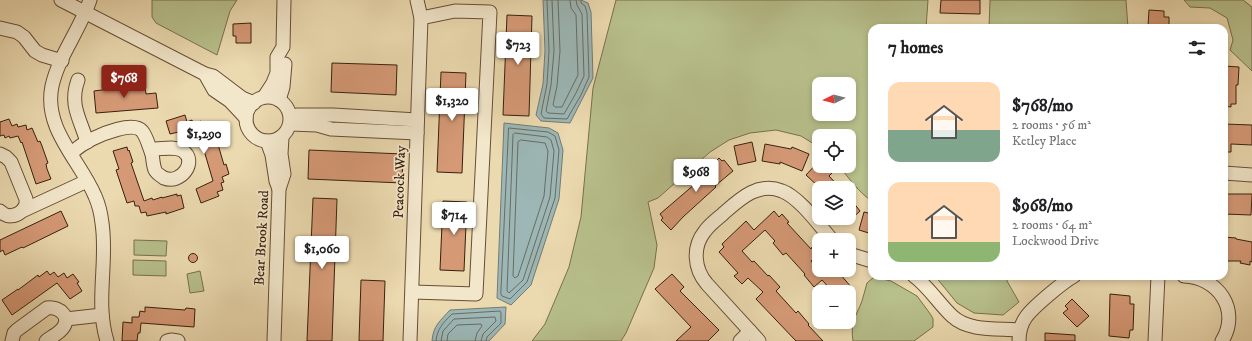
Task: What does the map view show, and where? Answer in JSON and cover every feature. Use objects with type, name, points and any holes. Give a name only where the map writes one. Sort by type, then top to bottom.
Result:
[{"type":"street","points":[[60,0],[205,74],[213,76],[242,98],[259,100],[274,98],[279,100],[287,107],[290,119],[288,130],[282,137],[275,141],[267,141],[253,135],[249,129],[246,118],[230,101],[214,90],[205,74]]},
{"type":"street","points":[[90,0],[86,13],[55,75],[51,101],[55,125],[96,197],[100,210],[103,225],[102,315],[107,341]]},
{"type":"street","points":[[246,118],[249,110],[273,83],[276,73],[277,57],[282,47],[284,0]]},
{"type":"street","name":"Peacock Way","points":[[410,341],[421,18],[417,0]]},
{"type":"street","points":[[412,292],[476,294],[490,12],[455,11],[421,18]]},
{"type":"street","points":[[0,28],[17,32],[42,55],[62,61]]},
{"type":"street","points":[[279,100],[283,86],[286,53],[282,47]]},
{"type":"street","points":[[78,80],[75,90],[75,109],[87,142]]},
{"type":"street","points":[[290,119],[309,116],[333,115],[417,120]]},
{"type":"street","points":[[290,119],[331,128],[417,133]]},
{"type":"street","points":[[70,153],[103,134],[132,127],[138,128],[142,131],[152,154]]},
{"type":"street","name":"Bear Brook Road","points":[[274,341],[279,189],[284,174],[281,154],[282,137]]},
{"type":"street","points":[[267,141],[272,155],[276,181],[279,189]]},
{"type":"street","points":[[0,154],[6,157],[10,162],[26,199],[26,205],[22,211]]},
{"type":"street","points":[[1228,173],[1252,175]]},
{"type":"street","points":[[0,211],[8,216],[13,216],[87,181]]},
{"type":"street","points":[[759,341],[707,284],[699,272],[696,261],[697,250],[705,230],[743,196],[756,190],[770,188],[794,197],[826,233]]},
{"type":"street","points":[[856,256],[868,260]]},
{"type":"street","points":[[919,280],[951,315],[960,322],[974,327],[1019,336],[1023,322],[1029,313],[1067,280]]},
{"type":"street","points":[[1155,341],[1158,280]]},
{"type":"street","points":[[1202,280],[1217,290],[1226,304],[1228,317],[1227,330],[1222,341]]},
{"type":"street","points":[[12,341],[14,333],[17,330],[47,308],[58,308],[66,319],[65,325],[62,330],[46,341]]},
{"type":"street","points":[[66,319],[102,315]]},
{"type":"street","points":[[740,341],[750,331]]},
{"type":"street","points":[[167,341],[178,341]]},
{"type":"green space","points":[[152,0],[237,0],[230,11],[217,55],[156,23],[152,17]]},
{"type":"green space","points":[[616,0],[928,0],[926,24],[868,24],[868,199],[856,187],[856,181],[851,181],[845,173],[856,173],[856,129],[812,129],[812,143],[801,136],[776,130],[750,133],[729,140],[710,152],[658,198],[648,202],[657,245],[654,268],[626,333],[621,341],[532,341],[545,324],[569,267],[581,217],[593,88]]},
{"type":"green space","points":[[990,0],[1126,0],[1128,24],[989,24]]},
{"type":"green space","points":[[1184,0],[1243,0],[1252,7],[1252,71],[1230,50],[1233,40],[1227,18],[1210,8],[1190,7]]},
{"type":"green space","points":[[134,240],[167,241],[166,256],[134,255]]},
{"type":"green space","points":[[133,260],[166,261],[166,276],[133,275]]},
{"type":"green space","points":[[200,271],[204,291],[190,293],[187,274]]},
{"type":"green space","points":[[870,280],[891,281],[917,296],[931,315],[933,319],[933,327],[914,341],[853,341],[852,329],[856,329],[856,315],[867,283]]},
{"type":"green space","points":[[938,280],[1007,280],[1019,302],[1003,315],[974,313],[957,303]]},
{"type":"water","points":[[543,0],[581,0],[588,3],[591,12],[593,78],[570,123],[541,121],[536,115],[543,84],[545,50]]},
{"type":"water","points":[[504,123],[549,128],[558,133],[563,150],[559,199],[531,285],[511,305],[497,298]]},
{"type":"water","points":[[506,307],[505,324],[489,341],[432,341],[435,328],[450,310]]},
{"type":"building","points":[[941,0],[980,0],[980,14],[940,13]]},
{"type":"building","points":[[1149,10],[1164,11],[1164,17],[1169,17],[1169,24],[1148,24]]},
{"type":"building","points":[[507,15],[532,16],[529,116],[503,115]]},
{"type":"building","points":[[251,23],[251,43],[236,43],[236,36],[233,36],[233,24]]},
{"type":"building","points":[[332,63],[397,65],[396,95],[331,92]]},
{"type":"building","points":[[1228,66],[1239,67],[1238,85],[1236,85],[1236,104],[1231,104],[1231,107],[1228,107]]},
{"type":"building","points":[[441,72],[466,73],[462,173],[437,172]]},
{"type":"building","points":[[132,84],[132,86],[140,85],[141,89],[145,88],[146,94],[156,93],[158,108],[96,113],[94,91],[117,88],[116,86]]},
{"type":"building","points":[[185,115],[187,122],[192,120],[193,124],[201,121],[202,126],[207,125],[215,142],[217,141],[224,165],[226,164],[229,174],[222,177],[224,182],[221,183],[223,190],[217,192],[219,196],[201,203],[196,189],[213,181],[203,147],[201,143],[199,144],[197,138],[195,139],[191,129],[170,134],[166,121]]},
{"type":"building","points":[[9,119],[12,126],[17,124],[18,127],[26,125],[27,130],[32,128],[38,142],[40,141],[42,146],[48,163],[46,164],[51,179],[36,184],[22,142],[21,143],[18,136],[10,138],[9,136],[5,138],[4,135],[0,136],[0,122]]},
{"type":"building","points":[[1228,124],[1252,125],[1252,145],[1231,144],[1231,152],[1228,152]]},
{"type":"building","points":[[752,142],[756,161],[738,165],[734,146]]},
{"type":"building","points":[[765,144],[791,149],[792,147],[809,154],[802,171],[780,162],[780,164],[762,161]]},
{"type":"building","points":[[127,147],[133,162],[131,163],[144,201],[152,198],[153,200],[177,194],[177,196],[181,195],[184,208],[166,214],[166,212],[147,216],[146,212],[141,213],[139,206],[135,206],[134,201],[127,203],[116,170],[119,169],[113,151]]},
{"type":"building","points":[[309,150],[403,154],[402,183],[308,179]]},
{"type":"building","points":[[719,158],[722,161],[724,160],[733,171],[715,186],[716,187],[671,230],[661,220],[663,218],[660,214],[710,171],[706,166],[715,159],[716,161]]},
{"type":"building","points":[[812,169],[812,173],[832,173],[829,176],[834,181],[812,181],[806,175]]},
{"type":"building","points":[[1228,194],[1252,194],[1251,215],[1228,214]]},
{"type":"building","points":[[313,198],[337,199],[332,341],[307,341]]},
{"type":"building","points":[[443,201],[467,202],[464,271],[440,270]]},
{"type":"building","points":[[856,206],[860,211],[856,215]]},
{"type":"building","points":[[61,211],[68,226],[5,255],[3,250],[0,252],[0,240]]},
{"type":"building","points":[[774,211],[779,217],[782,214],[789,222],[787,223],[811,249],[812,247],[812,277],[843,277],[849,285],[827,285],[822,280],[816,285],[812,285],[804,275],[805,274],[786,253],[783,255],[773,243],[775,241],[765,230],[742,251],[780,287],[776,291],[796,313],[798,311],[809,324],[808,325],[823,341],[796,341],[756,299],[763,292],[748,278],[742,284],[734,276],[738,273],[719,252],[724,247],[722,244],[746,221],[754,230]]},
{"type":"building","points":[[864,212],[868,213],[868,233],[859,230]]},
{"type":"building","points":[[1228,237],[1252,242],[1252,262],[1250,261],[1250,265],[1240,263],[1241,261],[1228,261]]},
{"type":"building","points":[[193,253],[198,258],[193,263],[188,258]]},
{"type":"building","points":[[47,271],[50,275],[54,272],[58,277],[64,273],[67,278],[73,274],[79,282],[77,283],[82,291],[70,299],[57,283],[12,315],[2,300],[38,275],[39,277]]},
{"type":"building","points":[[672,274],[684,287],[680,291],[719,330],[708,341],[676,341],[691,327],[655,289]]},
{"type":"building","points":[[361,280],[385,281],[383,341],[359,341]]},
{"type":"building","points":[[1110,294],[1130,296],[1130,304],[1134,304],[1133,330],[1130,330],[1129,338],[1109,336]]},
{"type":"building","points":[[1072,299],[1089,316],[1077,327],[1063,313],[1068,309],[1065,306]]},
{"type":"building","points":[[145,307],[185,310],[186,308],[195,309],[194,327],[141,323],[137,341],[122,341],[123,322],[132,323],[132,317],[139,317],[140,311],[145,312]]},
{"type":"building","points":[[1045,333],[1075,335],[1075,341],[1045,341]]}]
